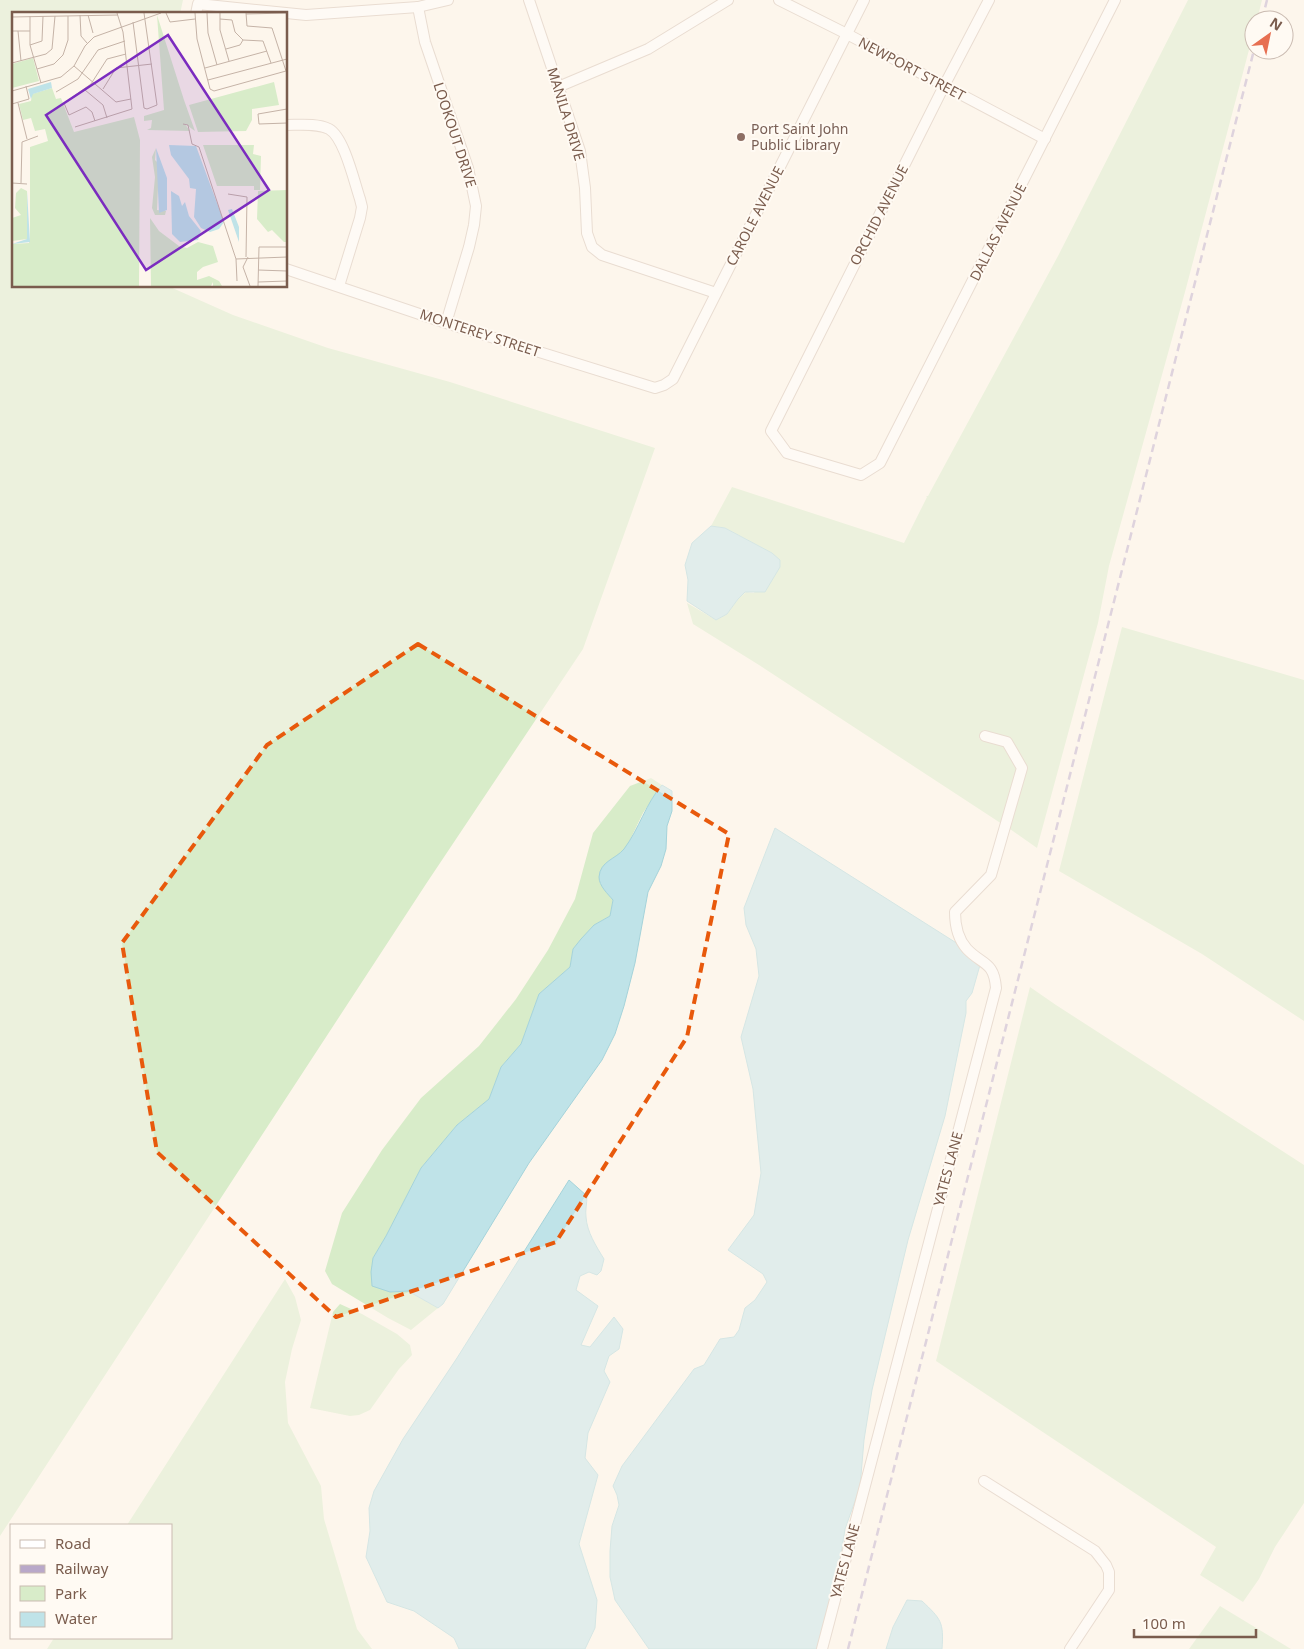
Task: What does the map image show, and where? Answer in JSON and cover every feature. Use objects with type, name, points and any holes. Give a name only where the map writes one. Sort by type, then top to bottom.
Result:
[{"type":"street","points":[[288,14],[306,15],[418,7],[448,0]]},
{"type":"street","name":"MANILA DRIVE","points":[[529,0],[580,152],[585,188],[587,233],[592,247],[602,254],[716,292]]},
{"type":"street","points":[[558,87],[648,49],[728,0]]},
{"type":"street","name":"NEWPORT STREET","points":[[779,0],[1045,139]]},
{"type":"street","name":"CAROLE AVENUE","points":[[674,379],[864,0]]},
{"type":"street","name":"ORCHID AVENUE","points":[[880,463],[861,475],[787,452],[771,431],[989,0]]},
{"type":"street","name":"DALLAS AVENUE","points":[[880,463],[1115,0]]},
{"type":"street","name":"LOOKOUT DRIVE","points":[[418,7],[425,42],[468,168],[476,206],[469,247],[446,323]]},
{"type":"street","points":[[197,9],[252,12]]},
{"type":"street","points":[[288,125],[320,126],[330,129],[339,139],[360,198],[362,207],[360,218],[339,286]]},
{"type":"street","name":"MONTEREY STREET","points":[[288,270],[446,323],[655,388],[674,379]]},
{"type":"street","name":"YATES LANE","points":[[822,1649],[996,988],[995,976],[990,966],[966,948],[955,926],[955,912],[991,875],[1022,768],[1007,742],[985,736]]},
{"type":"street","points":[[984,1481],[1095,1550],[1106,1565],[1109,1572],[1109,1590],[1070,1649]]},
{"type":"highlighted area","points":[[418,644],[729,834],[687,1037],[556,1242],[336,1317],[157,1152],[122,943],[267,745]]},
{"type":"green space","points":[[0,0],[183,0],[180,12],[12,12],[12,288],[172,288],[233,315],[328,348],[450,382],[655,448],[583,649],[426,884],[0,1536]]},
{"type":"green space","points":[[1188,0],[1262,0],[1260,10],[1244,10],[1244,60],[1246,60],[1185,292],[1109,566],[1098,623],[1037,848],[1010,829],[1027,769],[1009,738],[983,730],[979,739],[1004,746],[1018,769],[1002,824],[693,624],[687,603],[716,620],[727,614],[746,592],[754,593],[772,553],[725,528],[711,526],[732,487],[904,543],[926,496],[928,496],[1058,256]]},
{"type":"green space","points":[[1122,627],[1304,680],[1304,1021],[1202,954],[1059,871]]},
{"type":"green space","points":[[651,778],[662,785],[643,813],[628,844],[600,883],[613,900],[610,916],[594,925],[573,949],[570,967],[539,994],[521,1044],[501,1067],[489,1099],[457,1125],[421,1168],[373,1258],[390,1292],[408,1291],[438,1308],[411,1330],[332,1284],[325,1271],[342,1213],[382,1150],[421,1098],[479,1046],[516,999],[548,950],[575,899],[593,833],[630,786]]},
{"type":"green space","points":[[1030,987],[1304,1165],[1304,1503],[1275,1547],[1259,1579],[1243,1602],[1200,1575],[1216,1547],[936,1361]]},
{"type":"green space","points":[[285,1279],[295,1297],[301,1320],[285,1382],[288,1423],[321,1486],[324,1519],[357,1629],[372,1649],[47,1649],[53,1639],[172,1639],[172,1524],[128,1524]]},
{"type":"green space","points":[[340,1304],[397,1334],[410,1345],[412,1355],[399,1369],[370,1410],[359,1415],[350,1416],[310,1408],[333,1312]]},
{"type":"green space","points":[[1220,1606],[1291,1649],[1189,1649]]},
{"type":"water","points":[[711,526],[725,528],[772,553],[780,560],[780,567],[765,592],[745,592],[727,614],[716,620],[687,601],[688,580],[685,565],[692,543]]},
{"type":"water","points":[[662,785],[672,791],[672,811],[667,826],[666,849],[661,866],[648,892],[635,963],[624,1006],[615,1034],[602,1060],[529,1163],[443,1304],[438,1308],[408,1291],[390,1292],[372,1286],[373,1258],[421,1168],[457,1125],[489,1099],[501,1067],[521,1044],[539,994],[570,967],[573,949],[581,939],[594,925],[610,916],[613,900],[600,884],[600,872],[605,864],[624,849],[651,800]]},
{"type":"water","points":[[775,828],[958,944],[980,965],[972,993],[966,1001],[966,1013],[945,1116],[908,1240],[872,1390],[864,1440],[860,1487],[845,1529],[839,1567],[817,1649],[649,1649],[615,1600],[610,1577],[610,1551],[612,1526],[619,1505],[613,1486],[622,1466],[694,1369],[704,1365],[720,1339],[734,1337],[739,1330],[745,1308],[755,1300],[767,1282],[763,1274],[728,1250],[754,1215],[761,1173],[753,1089],[741,1037],[759,976],[756,949],[746,925],[744,908]]},
{"type":"water","points":[[569,1180],[587,1196],[586,1215],[588,1228],[604,1259],[601,1271],[597,1275],[589,1272],[580,1276],[576,1290],[598,1306],[581,1345],[590,1347],[614,1317],[623,1329],[619,1349],[609,1356],[604,1371],[610,1382],[588,1433],[585,1458],[598,1475],[579,1544],[597,1600],[595,1628],[585,1649],[459,1649],[454,1638],[414,1611],[387,1602],[366,1557],[370,1531],[369,1508],[374,1491],[403,1439],[457,1358]]},
{"type":"water","points":[[907,1600],[922,1601],[937,1617],[942,1627],[942,1649],[886,1649],[893,1627]]},
{"type":"railway","points":[[1264,10],[1267,0]]},
{"type":"railway","points":[[848,1649],[1251,60]]},
{"type":"place","name":"Port Saint John Public Library","points":[[741,137]]}]
